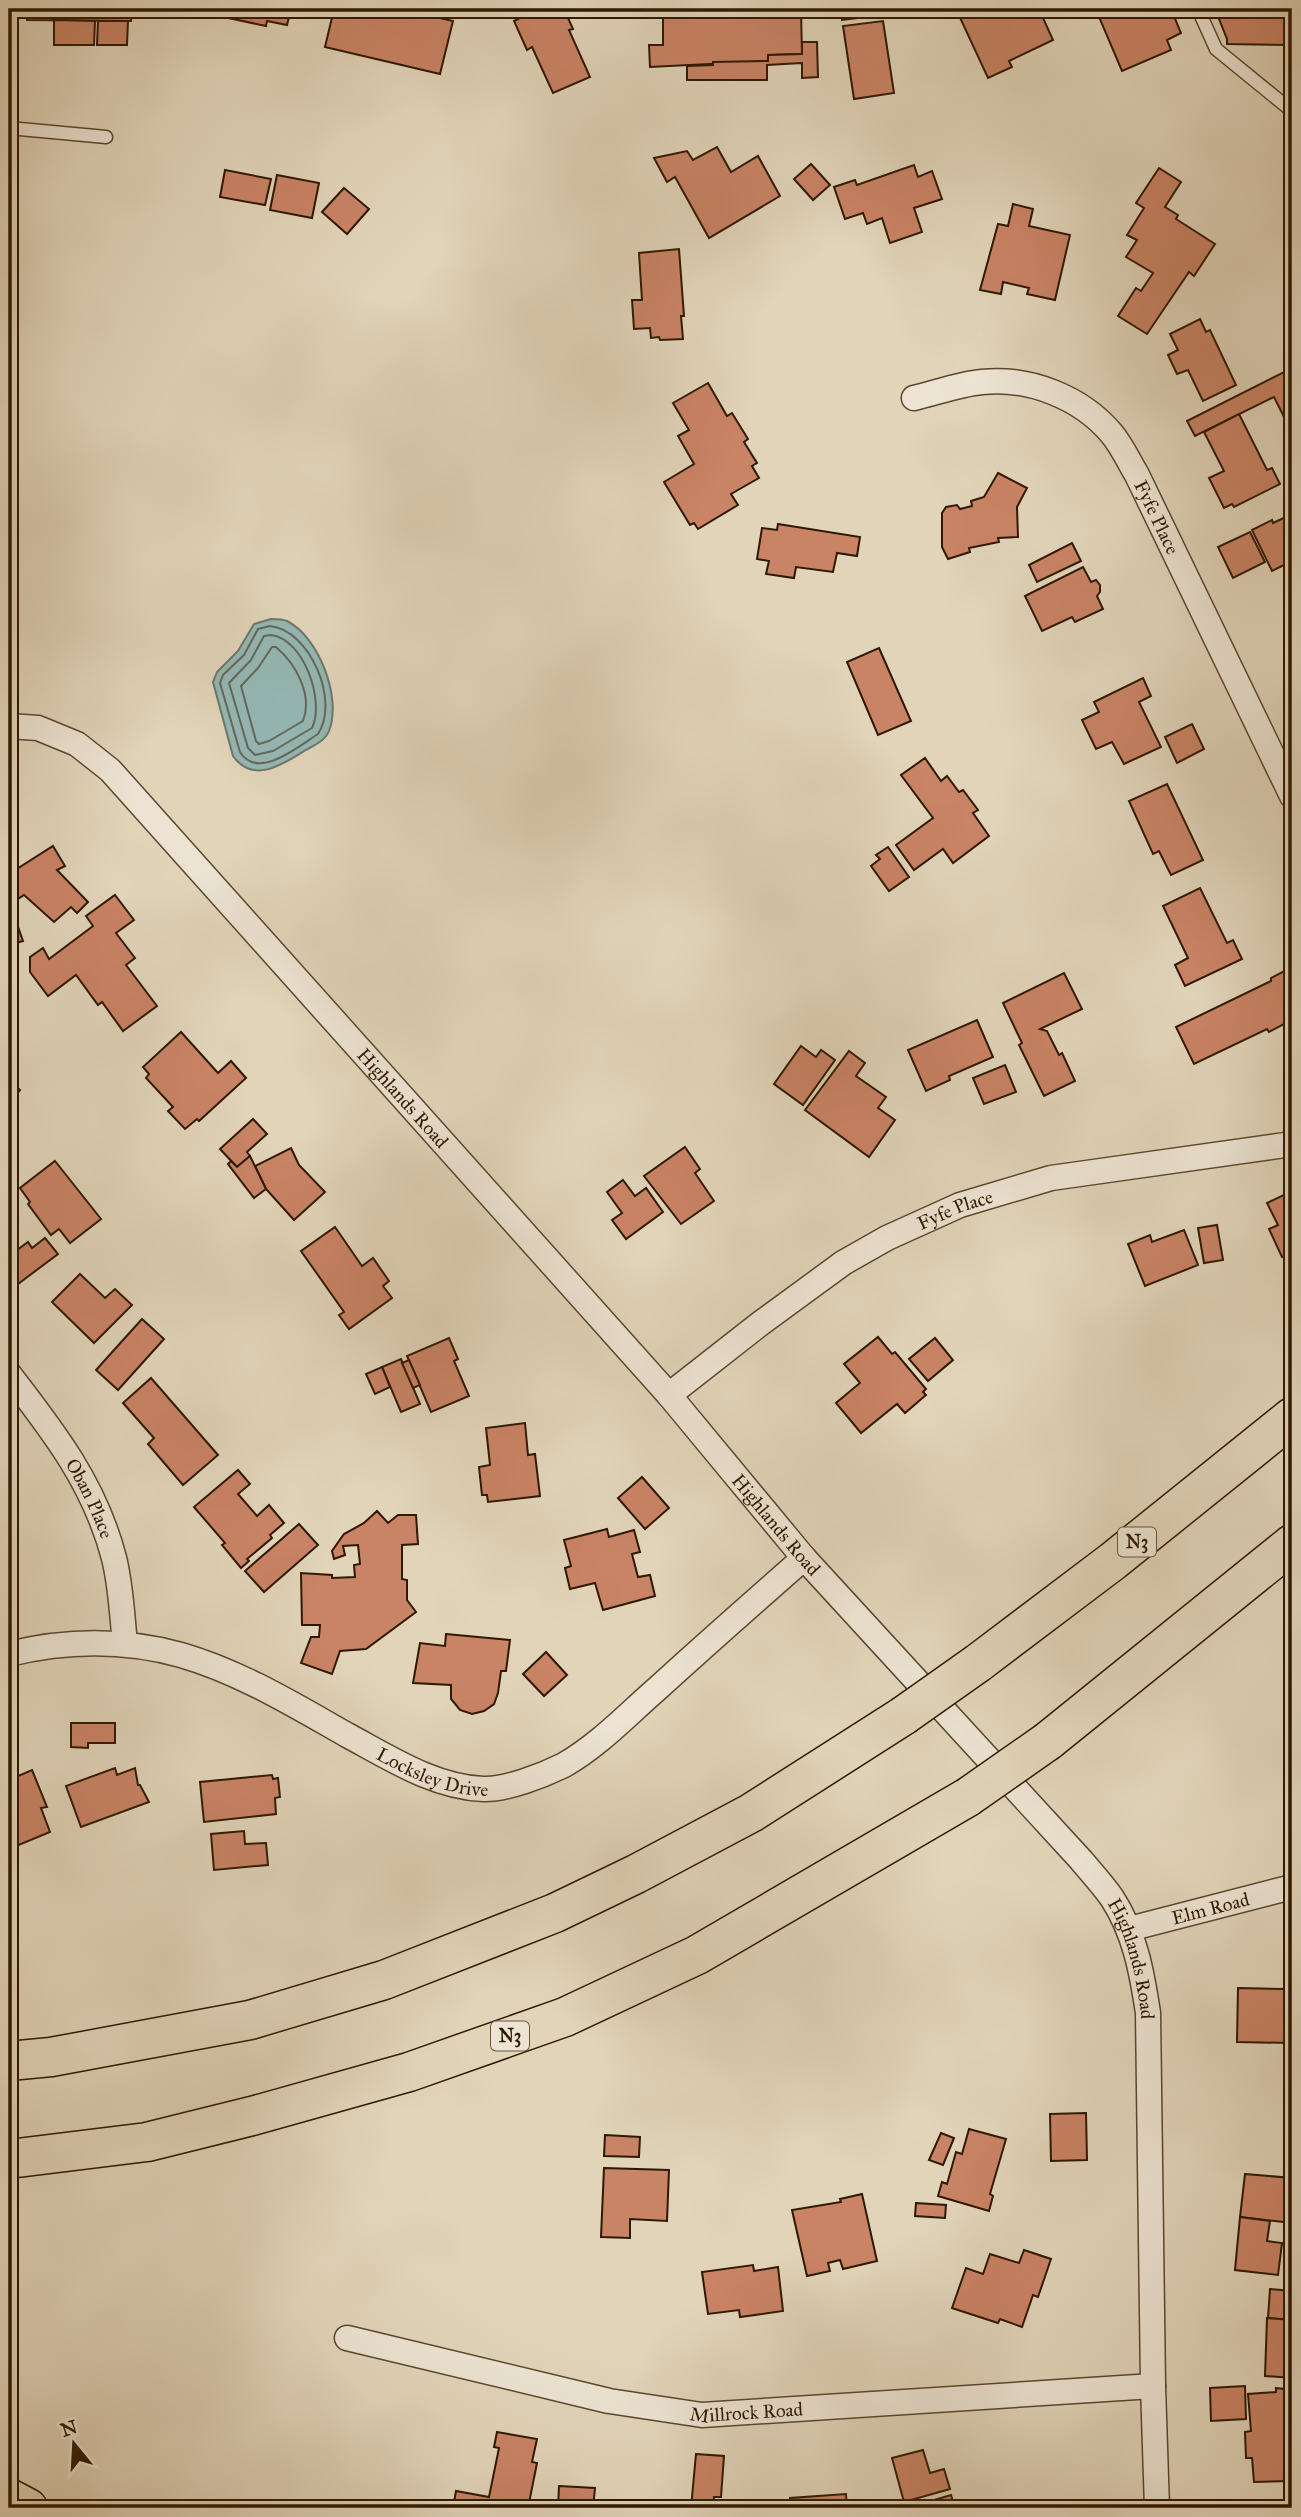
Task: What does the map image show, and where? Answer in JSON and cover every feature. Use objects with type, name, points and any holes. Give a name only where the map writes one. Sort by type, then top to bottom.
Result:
[{"type":"highway","name":"N3","points":[[9,2062],[51,2057],[250,2020],[383,1980],[555,1913],[636,1874],[751,1813],[903,1716],[1113,1561],[1292,1417]]},
{"type":"highway","name":"N3","points":[[9,2159],[147,2142],[409,2072],[565,2017],[697,1955],[968,1797],[1048,1741],[1292,1544]]},
{"type":"highway","points":[[9,2498],[28,2508]]},
{"type":"street","name":"Fyfe Place","points":[[914,398],[982,382],[1019,384],[1048,390],[1084,408],[1112,434],[1137,475],[1292,796]]},
{"type":"street","name":"Highlands Road","points":[[9,726],[38,728],[77,744],[110,770],[669,1395],[804,1558],[1081,1860],[1112,1898],[1129,1929],[1141,1966],[1148,2013],[1157,2508]]},
{"type":"street","name":"Fyfe Place","points":[[669,1395],[844,1263],[887,1238],[960,1205],[1051,1178],[1292,1144]]},
{"type":"street","name":"Oban Place","points":[[9,1374],[56,1434],[89,1487],[114,1559],[125,1644]]},
{"type":"street","name":"Locksley Drive","points":[[9,1654],[36,1647],[78,1643],[125,1644],[181,1656],[236,1676],[291,1703],[408,1769],[453,1785],[486,1789],[522,1782],[564,1765],[601,1739],[804,1558]]},
{"type":"street","name":"Elm Road","points":[[1129,1929],[1292,1887]]},
{"type":"street","name":"Millrock Road","points":[[348,2338],[609,2401],[702,2415],[1153,2386]]},
{"type":"lane","points":[[1198,9],[1216,49],[1227,61],[1292,111]]},
{"type":"lane","points":[[9,128],[106,137]]},
{"type":"water","points":[[271,619],[287,621],[299,629],[318,654],[330,686],[332,717],[327,735],[318,743],[277,766],[249,769],[233,756],[213,682],[217,672],[238,651],[254,624]]},
{"type":"building","points":[[28,9],[132,9],[131,21],[27,20]]},
{"type":"building","points":[[186,9],[291,9],[287,25],[267,21],[266,26]]},
{"type":"building","points":[[334,9],[400,9],[453,21],[440,74],[325,47]]},
{"type":"building","points":[[525,9],[564,9],[573,29],[569,30],[590,77],[553,93],[532,47],[527,50],[514,21],[528,14]]},
{"type":"building","points":[[841,9],[882,9],[882,15],[842,20]]},
{"type":"building","points":[[956,9],[1039,9],[1053,40],[1009,61],[1012,67],[988,78]]},
{"type":"building","points":[[1088,9],[1171,9],[1181,33],[1167,40],[1171,50],[1122,71],[1097,12],[1091,15]]},
{"type":"building","points":[[1215,9],[1292,9],[1292,45],[1227,44]]},
{"type":"building","points":[[801,10],[802,54],[768,55],[768,61],[650,67],[649,45],[663,45],[663,13],[697,13],[697,17],[711,16],[710,11]]},
{"type":"building","points":[[54,20],[95,21],[94,45],[54,45]]},
{"type":"building","points":[[98,21],[128,21],[127,45],[97,45]]},
{"type":"building","points":[[883,21],[894,93],[854,99],[843,26]]},
{"type":"building","points":[[802,42],[817,42],[818,77],[802,78],[802,63],[767,65],[767,80],[687,80],[687,66],[713,65],[713,62],[768,61],[768,55],[802,54]]},
{"type":"building","points":[[717,147],[731,172],[758,156],[780,196],[709,238],[675,177],[667,182],[654,158],[687,151],[693,160]]},
{"type":"building","points":[[811,164],[830,185],[813,200],[794,179]]},
{"type":"building","points":[[914,165],[918,177],[932,171],[942,199],[914,208],[922,232],[890,243],[882,218],[867,224],[863,213],[845,219],[834,187],[855,180],[857,185]]},
{"type":"building","points":[[1159,168],[1181,182],[1165,207],[1178,215],[1176,219],[1215,244],[1194,276],[1189,272],[1147,334],[1118,316],[1136,288],[1141,291],[1153,273],[1126,257],[1137,240],[1127,235],[1144,208],[1136,203]]},
{"type":"building","points":[[225,170],[271,179],[265,205],[220,197]]},
{"type":"building","points":[[277,175],[319,183],[312,218],[270,210]]},
{"type":"building","points":[[344,188],[369,209],[347,234],[322,212]]},
{"type":"building","points":[[1013,204],[1033,209],[1029,226],[1070,235],[1055,300],[1027,294],[1029,288],[1003,282],[1001,294],[980,290],[998,224],[1008,226]]},
{"type":"building","points":[[679,249],[683,339],[651,338],[650,328],[634,329],[632,300],[642,300],[639,253]]},
{"type":"building","points":[[1200,319],[1206,332],[1210,330],[1236,385],[1203,401],[1188,370],[1177,374],[1168,355],[1178,350],[1170,334]]},
{"type":"building","points":[[1292,368],[1292,421],[1287,423],[1274,397],[1195,436],[1187,421]]},
{"type":"building","points":[[708,383],[727,416],[732,413],[748,439],[744,442],[757,463],[752,466],[759,478],[731,494],[738,505],[698,529],[694,523],[690,525],[664,482],[694,464],[678,436],[689,430],[673,403]]},
{"type":"building","points":[[1239,414],[1267,470],[1272,468],[1280,484],[1234,507],[1232,504],[1224,508],[1209,478],[1224,471],[1204,432]]},
{"type":"building","points":[[998,473],[1027,488],[1017,507],[1018,537],[998,538],[999,542],[969,548],[970,552],[948,559],[942,547],[942,513],[946,507],[957,505],[960,509],[972,506],[971,501],[984,497]]},
{"type":"building","points":[[1292,514],[1292,567],[1290,562],[1272,571],[1252,530]]},
{"type":"building","points":[[778,524],[860,537],[857,556],[837,553],[833,572],[796,567],[794,578],[766,574],[769,561],[757,559],[762,528],[777,530]]},
{"type":"building","points":[[1250,532],[1265,562],[1233,578],[1218,547]]},
{"type":"building","points":[[1072,543],[1081,561],[1037,582],[1029,565]]},
{"type":"building","points":[[1083,567],[1091,582],[1096,580],[1100,585],[1097,596],[1103,609],[1075,622],[1072,617],[1042,631],[1025,596]]},
{"type":"building","points":[[1292,592],[1292,613],[1284,596]]},
{"type":"building","points":[[879,648],[911,721],[878,735],[847,662]]},
{"type":"building","points":[[1143,678],[1151,696],[1139,702],[1161,747],[1124,764],[1112,742],[1096,749],[1082,720],[1099,712],[1094,702]]},
{"type":"building","points":[[1192,724],[1204,749],[1177,763],[1165,737]]},
{"type":"building","points":[[925,758],[941,781],[947,776],[959,792],[963,790],[978,810],[973,813],[989,836],[953,863],[943,849],[914,870],[896,845],[933,818],[901,775]]},
{"type":"building","points":[[1167,784],[1203,860],[1171,875],[1159,851],[1153,854],[1129,801]]},
{"type":"building","points":[[53,846],[65,866],[57,870],[88,902],[77,913],[71,907],[54,922],[24,895],[18,899],[9,889],[9,874]]},
{"type":"building","points":[[888,847],[909,877],[889,891],[871,866],[880,859],[876,855]]},
{"type":"building","points":[[1200,888],[1227,943],[1233,940],[1242,959],[1185,986],[1175,965],[1188,958],[1163,906]]},
{"type":"building","points":[[115,895],[134,920],[116,933],[135,958],[126,965],[157,1006],[123,1031],[102,1002],[98,1005],[76,975],[48,996],[30,972],[30,957],[43,948],[49,959],[93,926],[86,916]]},
{"type":"building","points":[[9,901],[23,941],[9,945]]},
{"type":"building","points":[[1288,969],[1292,971],[1292,1020],[1194,1064],[1176,1027],[1271,981],[1271,978]]},
{"type":"building","points":[[1064,973],[1082,1009],[1040,1029],[1047,1031],[1059,1055],[1062,1053],[1075,1081],[1044,1096],[1019,1045],[1022,1043],[1003,1003]]},
{"type":"building","points":[[977,1020],[993,1057],[949,1076],[950,1080],[926,1091],[908,1050]]},
{"type":"building","points":[[181,1032],[218,1073],[231,1061],[246,1078],[199,1121],[197,1119],[185,1129],[168,1111],[173,1107],[146,1078],[149,1074],[143,1067]]},
{"type":"building","points":[[801,1046],[816,1057],[821,1050],[835,1060],[803,1105],[774,1084]]},
{"type":"building","points":[[849,1051],[865,1063],[856,1076],[886,1097],[878,1108],[895,1120],[869,1157],[805,1110]]},
{"type":"building","points":[[1005,1065],[1016,1092],[984,1104],[973,1078]]},
{"type":"building","points":[[9,1080],[20,1090],[9,1103]]},
{"type":"building","points":[[253,1119],[267,1134],[247,1152],[250,1156],[237,1167],[220,1149]]},
{"type":"building","points":[[685,1147],[700,1169],[695,1173],[714,1201],[681,1224],[644,1176]]},
{"type":"building","points":[[291,1148],[299,1165],[325,1192],[294,1220],[266,1189],[255,1166]]},
{"type":"building","points":[[250,1156],[266,1189],[254,1198],[228,1164],[231,1161],[237,1167]]},
{"type":"building","points":[[55,1161],[101,1219],[70,1243],[59,1229],[51,1235],[28,1204],[30,1202],[20,1188]]},
{"type":"building","points":[[623,1180],[635,1196],[646,1188],[663,1212],[626,1239],[612,1220],[622,1213],[607,1192]]},
{"type":"building","points":[[1292,1191],[1292,1253],[1282,1257],[1269,1229],[1278,1225],[1267,1203]]},
{"type":"building","points":[[1217,1225],[1223,1260],[1204,1263],[1198,1228]]},
{"type":"building","points":[[335,1227],[362,1266],[373,1258],[389,1281],[383,1286],[392,1298],[349,1329],[339,1315],[344,1312],[301,1251]]},
{"type":"building","points":[[1184,1230],[1198,1265],[1145,1286],[1128,1244],[1150,1235],[1152,1242]]},
{"type":"building","points":[[45,1238],[58,1254],[18,1284],[9,1271],[9,1256],[28,1242],[32,1248]]},
{"type":"building","points":[[80,1274],[105,1298],[115,1289],[132,1305],[94,1343],[52,1302]]},
{"type":"building","points":[[142,1319],[164,1339],[118,1390],[96,1370]]},
{"type":"building","points":[[878,1337],[892,1354],[895,1352],[926,1389],[923,1392],[926,1395],[905,1413],[897,1404],[861,1433],[836,1403],[860,1383],[844,1364]]},
{"type":"building","points":[[449,1338],[458,1359],[454,1361],[469,1396],[431,1412],[407,1356]]},
{"type":"building","points":[[935,1338],[953,1360],[928,1381],[909,1359]]},
{"type":"building","points":[[401,1359],[420,1404],[401,1412],[382,1367]]},
{"type":"building","points":[[409,1360],[420,1385],[413,1388],[402,1363]]},
{"type":"building","points":[[382,1367],[390,1387],[375,1394],[366,1374]]},
{"type":"building","points":[[151,1378],[218,1455],[183,1485],[148,1444],[154,1438],[123,1403]]},
{"type":"building","points":[[525,1423],[528,1455],[535,1454],[540,1496],[488,1502],[487,1495],[482,1495],[479,1467],[490,1465],[486,1428]]},
{"type":"building","points":[[238,1470],[250,1484],[238,1494],[257,1516],[269,1505],[284,1523],[241,1568],[222,1545],[225,1543],[194,1507]]},
{"type":"building","points":[[642,1477],[669,1508],[645,1529],[618,1498]]},
{"type":"building","points":[[377,1511],[388,1523],[398,1515],[416,1515],[418,1544],[402,1545],[402,1579],[407,1580],[407,1600],[416,1612],[366,1649],[340,1651],[332,1674],[301,1663],[311,1637],[319,1637],[320,1625],[302,1625],[301,1573],[332,1575],[332,1578],[355,1577],[354,1565],[360,1564],[358,1545],[343,1546],[345,1555],[334,1559],[332,1551],[344,1534],[364,1523]]},
{"type":"building","points":[[299,1524],[318,1545],[264,1592],[245,1571]]},
{"type":"building","points":[[607,1529],[609,1537],[634,1530],[640,1552],[632,1554],[638,1577],[650,1575],[655,1596],[603,1610],[595,1583],[570,1589],[565,1568],[571,1566],[564,1540]]},
{"type":"building","points":[[446,1634],[510,1640],[506,1671],[501,1671],[494,1704],[484,1711],[472,1714],[460,1710],[451,1699],[451,1685],[413,1683],[420,1643],[445,1646]]},
{"type":"building","points":[[546,1652],[567,1675],[544,1696],[523,1674]]},
{"type":"building","points":[[71,1723],[115,1723],[115,1743],[88,1743],[88,1748],[71,1747]]},
{"type":"building","points":[[9,1729],[16,1756],[9,1759]]},
{"type":"building","points":[[115,1768],[117,1775],[135,1768],[138,1785],[149,1802],[81,1827],[66,1786]]},
{"type":"building","points":[[32,1770],[47,1807],[41,1808],[50,1832],[9,1849],[9,1780]]},
{"type":"building","points":[[272,1775],[273,1779],[278,1778],[280,1797],[275,1798],[276,1814],[204,1822],[200,1782]]},
{"type":"building","points":[[244,1831],[245,1844],[266,1843],[268,1865],[214,1870],[211,1834]]},
{"type":"building","points":[[1238,1988],[1287,1989],[1287,1998],[1292,1998],[1291,2043],[1237,2042]]},
{"type":"building","points":[[1292,2095],[1292,2145],[1289,2145]]},
{"type":"building","points":[[1086,2113],[1087,2160],[1051,2161],[1050,2114]]},
{"type":"building","points":[[969,2129],[1006,2139],[990,2194],[993,2196],[989,2211],[938,2196],[942,2182],[947,2184],[956,2152],[962,2154]]},
{"type":"building","points":[[941,2133],[954,2138],[943,2165],[929,2160]]},
{"type":"building","points":[[605,2135],[640,2137],[639,2157],[604,2156]]},
{"type":"building","points":[[604,2168],[669,2170],[667,2221],[630,2219],[630,2238],[601,2237]]},
{"type":"building","points":[[1245,2174],[1292,2178],[1292,2223],[1240,2217]]},
{"type":"building","points":[[862,2194],[877,2261],[843,2269],[840,2260],[828,2263],[830,2271],[807,2276],[792,2210],[841,2202],[840,2199]]},
{"type":"building","points":[[916,2203],[946,2205],[945,2218],[915,2216]]},
{"type":"building","points":[[1240,2217],[1270,2221],[1267,2241],[1282,2243],[1278,2275],[1235,2270]]},
{"type":"building","points":[[1024,2250],[1051,2259],[1038,2297],[1033,2295],[1022,2327],[1000,2319],[998,2323],[952,2308],[966,2268],[983,2274],[990,2254],[1019,2263]]},
{"type":"building","points":[[753,2265],[754,2271],[778,2267],[783,2311],[740,2317],[739,2310],[708,2314],[702,2272]]},
{"type":"building","points":[[1270,2289],[1292,2291],[1292,2320],[1268,2318]]},
{"type":"building","points":[[1267,2318],[1292,2320],[1292,2378],[1265,2376]]},
{"type":"building","points":[[1245,2386],[1246,2419],[1211,2421],[1210,2388]]},
{"type":"building","points":[[1276,2388],[1292,2390],[1292,2461],[1289,2461],[1292,2481],[1254,2482],[1252,2458],[1246,2458],[1245,2432],[1251,2431],[1248,2394],[1276,2392]]},
{"type":"building","points":[[497,2432],[537,2439],[532,2462],[537,2463],[528,2508],[453,2508],[456,2491],[489,2497],[499,2448],[494,2447]]},
{"type":"building","points":[[923,2450],[930,2473],[944,2469],[950,2489],[904,2502],[892,2458]]},
{"type":"building","points":[[696,2454],[724,2456],[721,2497],[714,2497],[713,2508],[691,2508]]},
{"type":"building","points":[[559,2486],[595,2488],[593,2508],[558,2508]]},
{"type":"building","points":[[846,2494],[847,2508],[791,2508],[790,2498]]},
{"type":"building","points":[[951,2495],[955,2508],[907,2508]]},
{"type":"building","points":[[1057,2500],[1061,2508],[1041,2508]]}]
